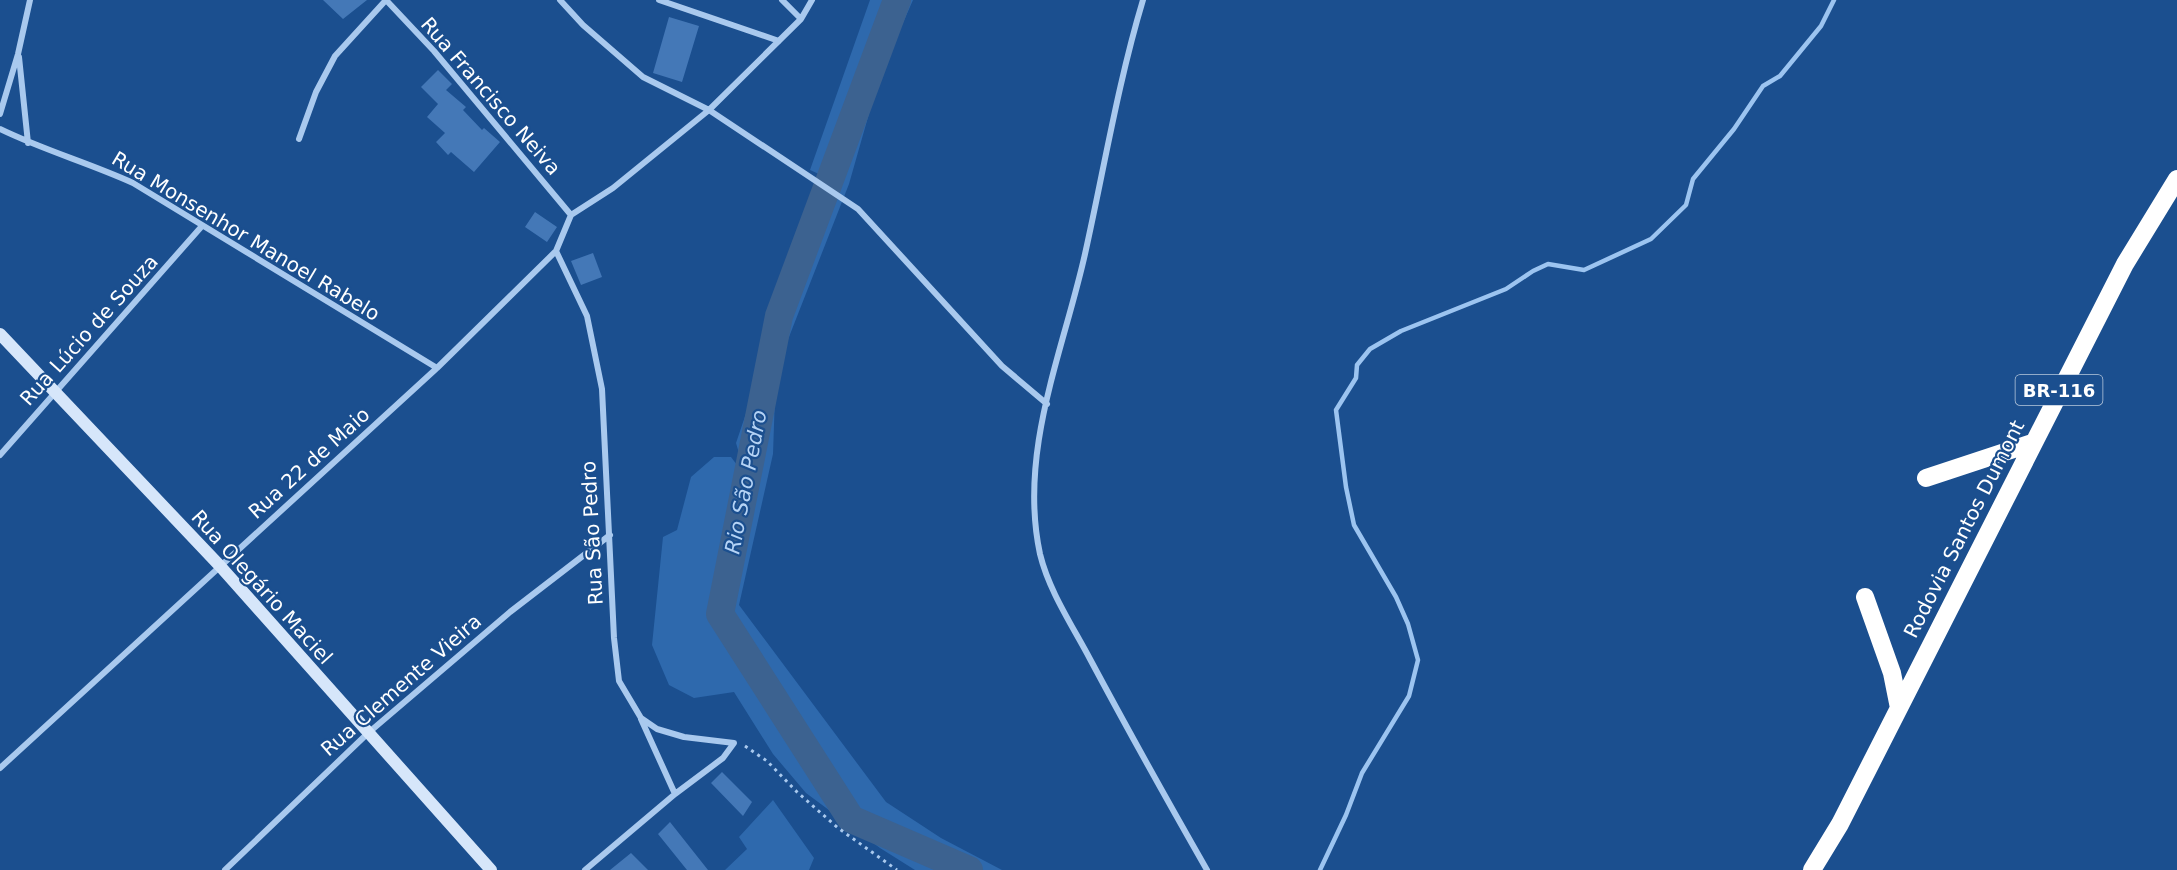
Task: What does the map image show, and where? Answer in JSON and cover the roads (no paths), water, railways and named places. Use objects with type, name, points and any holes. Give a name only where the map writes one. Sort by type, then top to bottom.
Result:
[{"type":"highway","name":"Rodovia Santos Dumont","points":[[1812,870],[1840,824],[2125,264],[2177,179]]},
{"type":"highway","points":[[1926,478],[2032,443]]},
{"type":"highway","points":[[1865,597],[1892,673],[1899,708]]},
{"type":"street","points":[[0,114],[18,54],[30,0]]},
{"type":"street","points":[[300,138],[316,92],[335,56],[386,0]]},
{"type":"street","name":"Rua Francisco Neiva","points":[[386,0],[434,51],[571,215]]},
{"type":"street","points":[[560,0],[583,25],[643,77],[709,110],[797,171],[858,209],[1002,366],[1047,404]]},
{"type":"street","points":[[659,0],[779,41]]},
{"type":"street","points":[[783,0],[801,19]]},
{"type":"street","points":[[556,250],[571,215],[613,188],[709,110],[801,19],[812,0]]},
{"type":"street","points":[[1143,0],[1130,44],[1084,256],[1038,442],[1033,486],[1034,520],[1041,556],[1055,594],[1148,768],[1207,870]]},
{"type":"street","points":[[18,54],[26,103],[28,143]]},
{"type":"street","name":"Rua Monsenhor Manoel Rabelo","points":[[0,129],[28,143],[98,167],[133,183],[437,369]]},
{"type":"street","name":"Rua Lúcio de Souza","points":[[0,455],[202,226]]},
{"type":"street","name":"Rua 22 de Maio","points":[[0,768],[437,369],[556,250]]},
{"type":"street","name":"Rua São Pedro","points":[[556,250],[587,315],[600,378],[619,681],[640,718],[675,794]]},
{"type":"street","name":"Rua Olegário Maciel","points":[[0,334],[220,566],[367,734],[491,870]]},
{"type":"street","name":"Rua Clemente Vieira","points":[[225,870],[367,734],[510,612],[609,535]]},
{"type":"street","points":[[585,870],[675,794],[723,758],[734,743],[684,737],[657,729],[640,718]]},
{"type":"waterway","name":"Rio São Pedro","points":[[897,0],[779,316],[720,614],[851,819],[969,870]]},
{"type":"waterway","points":[[1320,870],[1346,815],[1362,773],[1409,696],[1418,660],[1408,624],[1396,597],[1354,525],[1346,487],[1336,410],[1356,378],[1357,365],[1370,349],[1401,331],[1506,289],[1548,264],[1584,270],[1651,239],[1686,205],[1693,179],[1734,129],[1763,86],[1780,76],[1821,26],[1834,0]]}]
